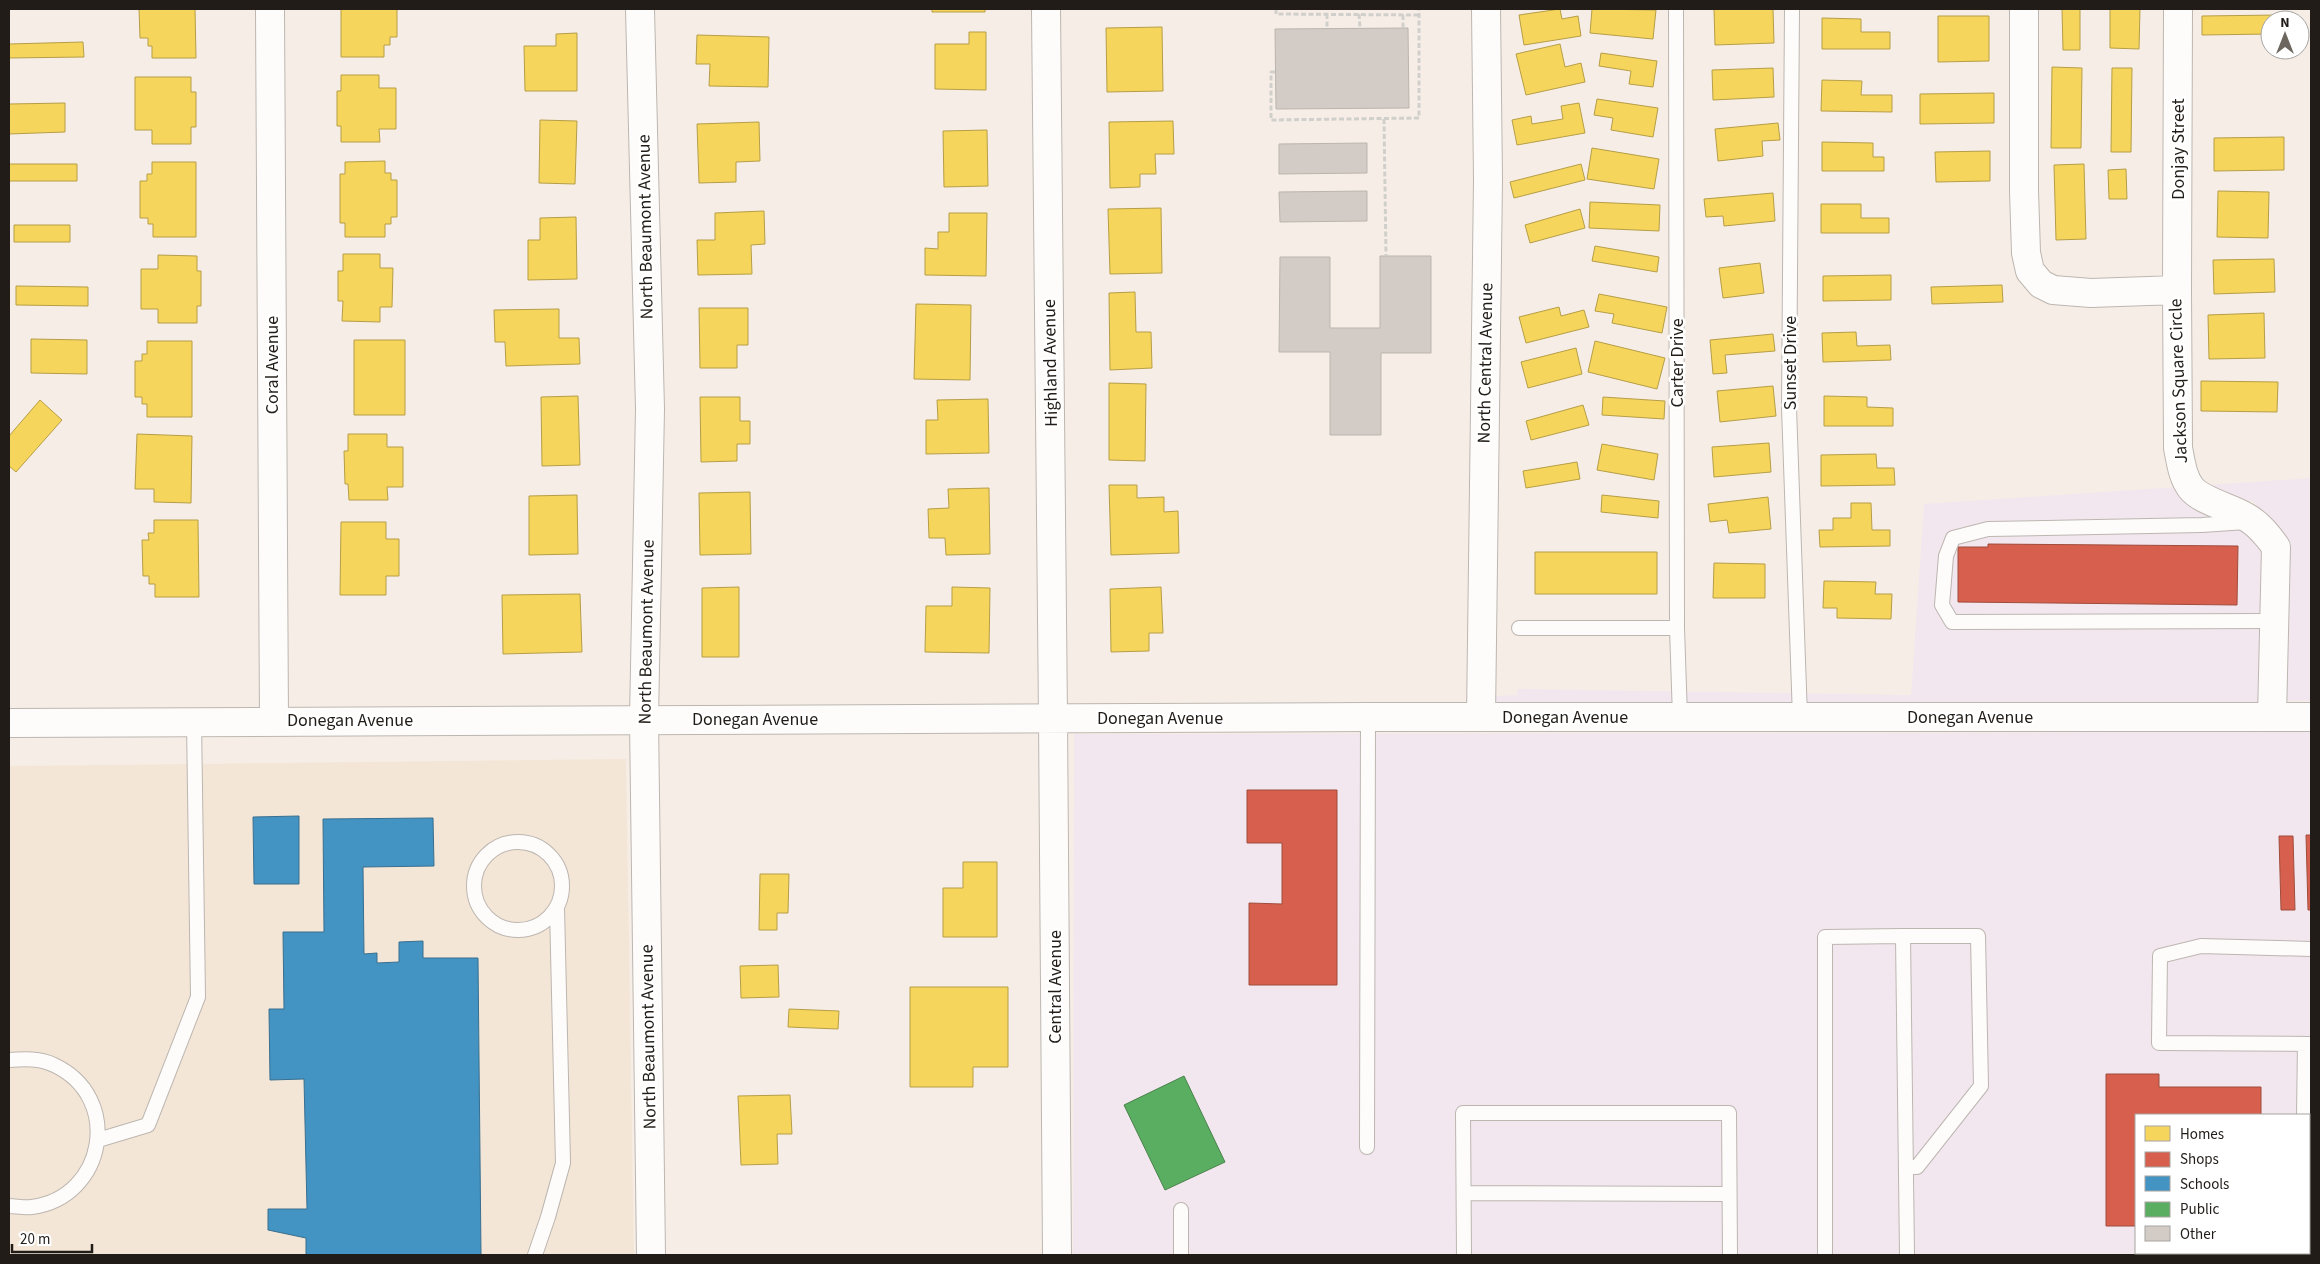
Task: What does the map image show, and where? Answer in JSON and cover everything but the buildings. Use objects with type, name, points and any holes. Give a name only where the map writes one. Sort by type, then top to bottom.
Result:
[{"type":"street","name":"Coral Avenue","points":[[270,9],[274,721]]},
{"type":"street","name":"North Beaumont Avenue","points":[[640,9],[650,409],[644,719],[651,1255]]},
{"type":"street","name":"Highland Avenue","points":[[1046,9],[1053,718]]},
{"type":"street","name":"North Central Avenue","points":[[1481,717],[1488,190],[1486,9]]},
{"type":"street","name":"Jackson Square Circle","points":[[2024,9],[2024,191],[2026,253],[2030,272],[2041,284],[2053,290],[2092,293],[2177,290],[2178,448],[2182,472],[2192,489],[2253,522],[2265,532],[2276,548],[2272,717]]},
{"type":"street","name":"Donjay Street","points":[[2177,290],[2178,9]]},
{"type":"street","name":"Donegan Avenue","points":[[9,722],[1368,717],[2311,717]]},
{"type":"street","name":"Central Avenue","points":[[1053,718],[1057,1255]]},
{"type":"lane","name":"Carter Drive","points":[[1676,9],[1677,628],[1680,717]]},
{"type":"lane","name":"Sunset Drive","points":[[1792,9],[1789,408],[1800,717]]},
{"type":"lane","points":[[2253,522],[2202,525],[1988,529],[1953,538],[1946,556],[1942,605],[1952,622],[2274,621]]},
{"type":"lane","points":[[1519,628],[1677,628]]},
{"type":"lane","points":[[1367,1147],[1368,717]]},
{"type":"lane","points":[[98,1140],[148,1126],[198,997],[194,721]]},
{"type":"lane","points":[[535,1255],[548,1218],[563,1163],[557,908],[561,895],[562,881],[558,868],[550,857],[539,848],[526,843],[512,843],[499,846],[487,854],[478,866],[474,881],[474,896],[480,910],[491,921],[504,928],[520,930],[534,927],[547,919],[557,908]]},
{"type":"lane","points":[[1825,1255],[1825,936],[1978,936],[1981,1086],[1917,1168],[1906,1167]]},
{"type":"lane","points":[[1903,936],[1907,1255]]},
{"type":"lane","points":[[2304,1114],[2308,1044],[2160,1043],[2160,956],[2201,946],[2311,949]]},
{"type":"lane","points":[[9,1060],[30,1059],[53,1065],[73,1077],[88,1095],[97,1117],[98,1140],[92,1165],[76,1186],[56,1200],[31,1208],[9,1206]]},
{"type":"lane","points":[[1464,1255],[1463,1113],[1729,1113],[1730,1255]]},
{"type":"lane","points":[[1464,1193],[1730,1194]]},
{"type":"lane","points":[[1181,1210],[1181,1255]]},
{"type":"path","points":[[1276,9],[1276,14],[1419,15]]},
{"type":"path","points":[[1316,9],[1316,14]]},
{"type":"path","points":[[1366,9],[1366,14]]},
{"type":"path","points":[[1275,72],[1271,72],[1271,120],[1419,118],[1419,9]]},
{"type":"path","points":[[1327,14],[1328,28]]},
{"type":"path","points":[[1360,14],[1360,28]]},
{"type":"path","points":[[1403,15],[1403,28]]},
{"type":"path","points":[[1384,119],[1386,256]]},
{"type":"shaded area","points":[[2311,478],[2311,701],[2286,701],[2290,548],[2286,538],[2275,522],[2251,500],[2234,525],[2255,543],[2261,553],[2259,702],[1495,702],[1496,696],[1517,695],[1518,689],[1911,695],[1924,504]]},
{"type":"shaded area","points":[[2311,732],[2311,1255],[1073,1255],[1074,734]]},
{"type":"shaded area","points":[[626,759],[634,1255],[9,1255],[9,766]]}]
